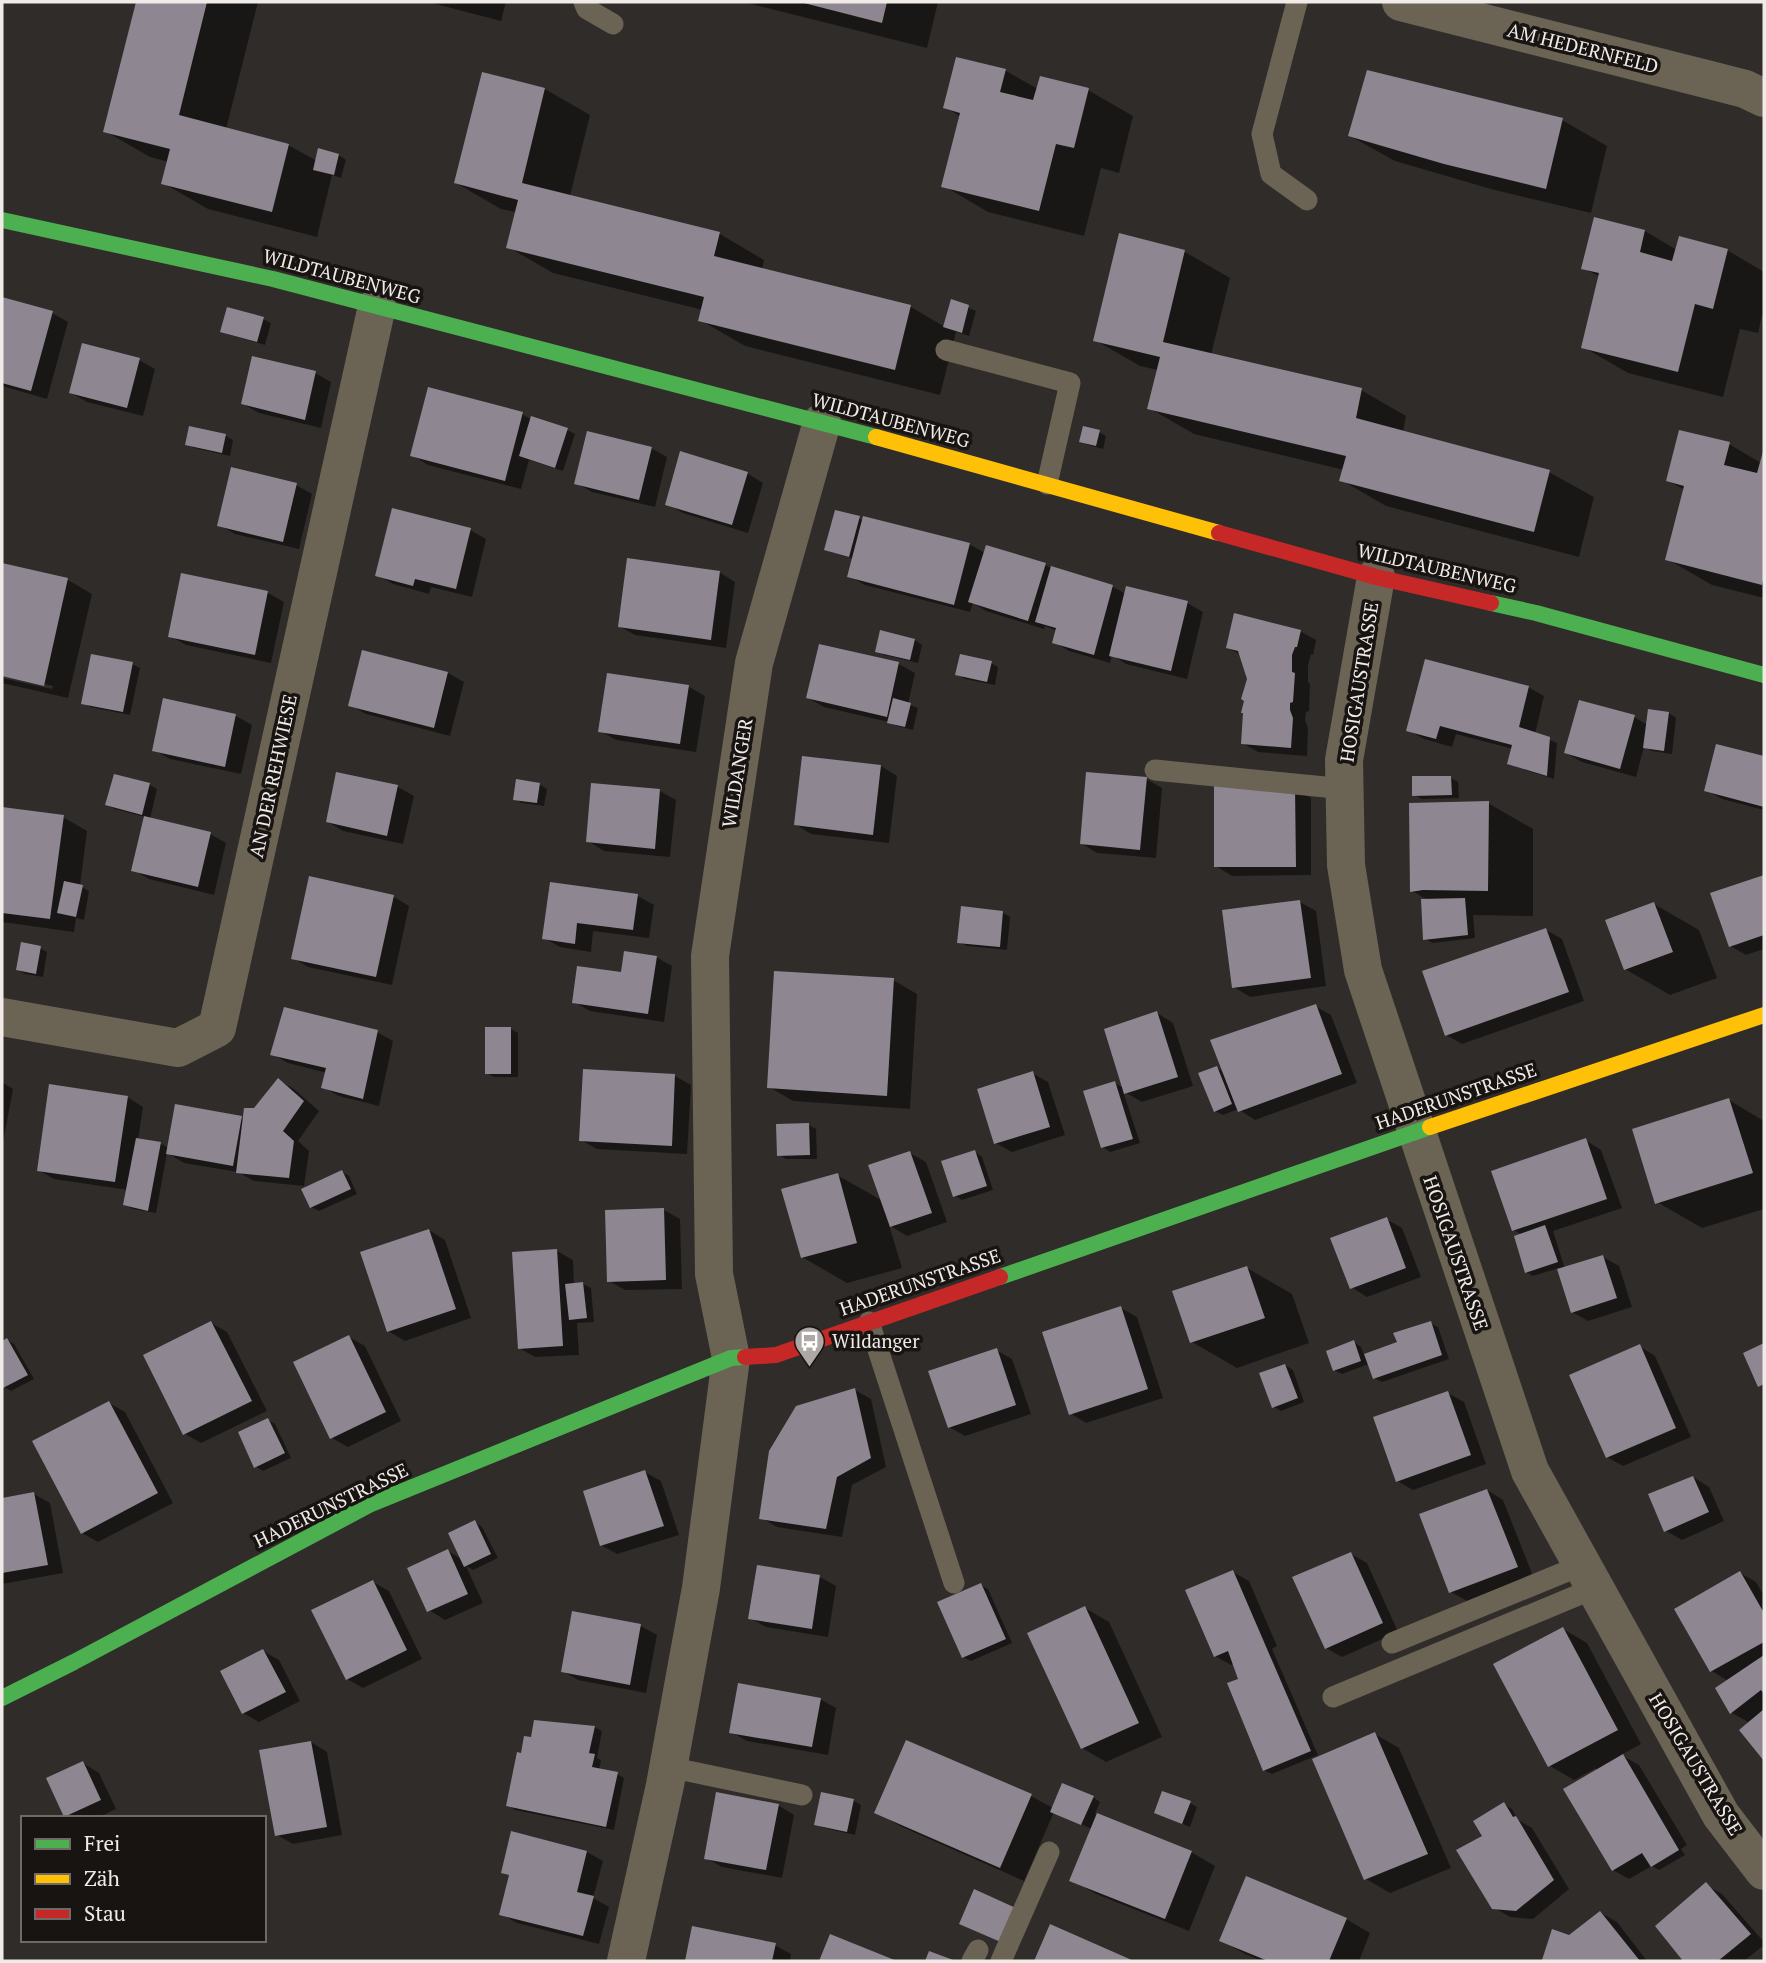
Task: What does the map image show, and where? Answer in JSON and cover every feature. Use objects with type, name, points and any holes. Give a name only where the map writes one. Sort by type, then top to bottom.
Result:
[{"type":"street","name":"AM HEDERNFELD","points":[[1401,2],[1745,89],[1764,98]]},
{"type":"street","name":"WILDTAUBENWEG","points":[[2,220],[273,279],[822,422],[1376,577],[1536,613],[1764,675]]},
{"type":"street","name":"AN DER REHWIESE","points":[[2,1017],[178,1048],[217,1028],[377,306]]},
{"type":"street","name":"WILDANGER","points":[[626,1961],[669,1767],[701,1588],[731,1358],[715,1274],[710,956],[754,663],[822,422]]},
{"type":"street","name":"HOSIGAUSTRASSE","points":[[1376,577],[1345,760],[1346,865],[1363,970],[1530,1471],[1721,1815],[1764,1871]]},
{"type":"street","name":"HADERUNSTRASSE","points":[[2,1698],[371,1504],[731,1358],[776,1355],[1416,1132],[1764,1015]]},
{"type":"lane","points":[[584,2],[587,9],[613,24]]},
{"type":"lane","points":[[1297,2],[1262,134],[1271,174],[1307,200]]},
{"type":"lane","points":[[946,350],[1070,383],[1047,484]]},
{"type":"lane","points":[[1155,770],[1345,789]]},
{"type":"lane","points":[[869,1322],[954,1583]]},
{"type":"lane","points":[[1392,1643],[1589,1577]]},
{"type":"lane","points":[[1333,1696],[1589,1577]]},
{"type":"lane","points":[[669,1767],[802,1795]]},
{"type":"lane","points":[[1001,1961],[1049,1852]]},
{"type":"building","points":[[136,2],[207,2],[179,115],[289,144],[272,212],[161,184],[170,149],[103,132]]},
{"type":"building","points":[[800,2],[887,2],[882,23]]},
{"type":"building","points":[[956,57],[1006,69],[1000,92],[1033,100],[1040,76],[1089,88],[1074,148],[1056,144],[1039,211],[941,187],[960,113],[943,108]]},
{"type":"building","points":[[1367,70],[1563,118],[1546,189],[1444,164],[1348,136]]},
{"type":"building","points":[[482,72],[545,88],[522,183],[720,232],[714,256],[911,305],[895,370],[698,321],[704,297],[506,248],[518,200],[454,183]]},
{"type":"building","points":[[318,148],[339,154],[334,175],[313,170]]},
{"type":"building","points":[[1594,217],[1645,230],[1640,252],[1672,261],[1679,236],[1728,249],[1713,309],[1695,304],[1678,372],[1581,348],[1599,273],[1581,269]]},
{"type":"building","points":[[1119,233],[1185,250],[1163,342],[1362,388],[1356,418],[1550,470],[1534,532],[1339,481],[1346,456],[1147,409],[1160,357],[1093,341]]},
{"type":"building","points":[[2,297],[53,311],[31,391],[2,383]]},
{"type":"building","points":[[951,299],[969,305],[962,333],[943,327]]},
{"type":"building","points":[[227,307],[264,317],[257,342],[220,332]]},
{"type":"building","points":[[82,343],[140,358],[127,408],[69,393]]},
{"type":"building","points":[[252,356],[316,371],[305,420],[241,404]]},
{"type":"building","points":[[428,387],[523,412],[505,481],[410,456]]},
{"type":"building","points":[[531,416],[568,428],[555,468],[519,456]]},
{"type":"building","points":[[189,426],[226,434],[222,453],[185,445]]},
{"type":"building","points":[[1083,426],[1100,430],[1096,446],[1079,442]]},
{"type":"building","points":[[1679,430],[1730,442],[1724,465],[1757,473],[1764,448],[1762,585],[1665,560],[1684,486],[1666,481]]},
{"type":"building","points":[[587,431],[652,447],[639,500],[574,484]]},
{"type":"building","points":[[680,451],[748,472],[732,525],[665,505]]},
{"type":"building","points":[[231,467],[297,483],[283,542],[217,526]]},
{"type":"building","points":[[392,508],[471,528],[456,589],[415,579],[413,586],[375,576]]},
{"type":"building","points":[[835,510],[860,516],[849,557],[824,550]]},
{"type":"building","points":[[863,516],[970,543],[954,605],[847,577]]},
{"type":"building","points":[[986,545],[1046,563],[1028,621],[968,602]]},
{"type":"building","points":[[627,558],[720,571],[711,640],[618,627]]},
{"type":"building","points":[[2,563],[68,578],[44,686],[2,676]]},
{"type":"building","points":[[1051,566],[1113,585],[1094,655],[1052,643],[1056,628],[1035,622]]},
{"type":"building","points":[[181,573],[268,591],[255,655],[168,637]]},
{"type":"building","points":[[1126,586],[1188,601],[1171,671],[1109,656]]},
{"type":"building","points":[[1234,613],[1301,630],[1292,655],[1292,672],[1295,673],[1293,702],[1290,703],[1293,718],[1291,748],[1241,744],[1241,713],[1244,701],[1241,699],[1247,679],[1238,651],[1226,648]]},
{"type":"building","points":[[880,630],[915,639],[910,660],[875,652]]},
{"type":"building","points":[[819,644],[899,662],[887,717],[806,698]]},
{"type":"building","points":[[362,650],[448,672],[434,728],[348,706]]},
{"type":"building","points":[[91,654],[133,662],[123,712],[81,704]]},
{"type":"building","points":[[960,654],[992,661],[987,682],[955,675]]},
{"type":"building","points":[[1425,659],[1529,686],[1519,727],[1550,737],[1547,776],[1507,764],[1512,745],[1440,726],[1436,739],[1406,731]]},
{"type":"building","points":[[607,673],[689,685],[680,744],[598,732]]},
{"type":"building","points":[[163,698],[236,714],[225,767],[152,751]]},
{"type":"building","points":[[893,698],[911,703],[905,727],[887,723]]},
{"type":"building","points":[[1579,700],[1635,715],[1620,769],[1564,753]]},
{"type":"building","points":[[1648,709],[1669,712],[1664,751],[1643,748]]},
{"type":"building","points":[[1716,744],[1764,756],[1764,807],[1704,791]]},
{"type":"building","points":[[802,756],[881,765],[873,835],[794,825]]},
{"type":"building","points":[[336,772],[398,785],[387,836],[326,822]]},
{"type":"building","points":[[1086,772],[1147,777],[1140,850],[1080,844]]},
{"type":"building","points":[[114,774],[150,783],[142,815],[105,805]]},
{"type":"building","points":[[1412,776],[1451,776],[1452,795],[1412,796]]},
{"type":"building","points":[[516,779],[540,783],[537,803],[513,800]]},
{"type":"building","points":[[591,783],[660,789],[655,849],[586,842]]},
{"type":"building","points":[[1214,786],[1295,787],[1296,867],[1214,867]]},
{"type":"building","points":[[1489,801],[1488,891],[1410,892],[1409,803]]},
{"type":"building","points":[[2,807],[64,815],[50,919],[2,913]]},
{"type":"building","points":[[144,816],[211,832],[198,887],[131,871]]},
{"type":"building","points":[[1764,875],[1764,935],[1729,947],[1710,893]]},
{"type":"building","points":[[309,876],[394,895],[376,977],[291,959]]},
{"type":"building","points":[[64,881],[83,885],[76,917],[57,913]]},
{"type":"building","points":[[550,882],[638,894],[633,930],[577,923],[575,944],[542,939]]},
{"type":"building","points":[[1465,898],[1468,935],[1423,940],[1421,899]]},
{"type":"building","points":[[1300,900],[1311,978],[1232,988],[1222,910]]},
{"type":"building","points":[[1654,902],[1673,952],[1624,970],[1605,920]]},
{"type":"building","points":[[961,906],[1003,911],[1000,947],[957,943]]},
{"type":"building","points":[[1546,928],[1569,992],[1445,1036],[1422,971]]},
{"type":"building","points":[[21,942],[41,946],[36,974],[16,970]]},
{"type":"building","points":[[624,951],[657,956],[648,1014],[572,1003],[577,966],[621,972]]},
{"type":"building","points":[[774,971],[894,978],[887,1096],[767,1088]]},
{"type":"building","points":[[1316,1004],[1342,1074],[1238,1112],[1210,1040]]},
{"type":"building","points":[[284,1007],[378,1030],[363,1099],[321,1088],[326,1068],[270,1055]]},
{"type":"building","points":[[1157,1011],[1178,1077],[1124,1094],[1104,1029]]},
{"type":"building","points":[[485,1027],[511,1027],[511,1074],[485,1074]]},
{"type":"building","points":[[1217,1066],[1232,1104],[1214,1112],[1198,1073]]},
{"type":"building","points":[[583,1069],[675,1074],[672,1146],[579,1141]]},
{"type":"building","points":[[1033,1071],[1050,1127],[994,1144],[977,1089]]},
{"type":"building","points":[[278,1078],[304,1101],[283,1131],[294,1141],[289,1178],[236,1173],[244,1108],[254,1108]]},
{"type":"building","points":[[1115,1081],[1133,1139],[1101,1148],[1083,1091]]},
{"type":"building","points":[[49,1084],[128,1096],[115,1182],[37,1171]]},
{"type":"building","points":[[1729,1098],[1753,1173],[1655,1204],[1632,1129]]},
{"type":"building","points":[[175,1104],[242,1116],[233,1166],[166,1154]]},
{"type":"building","points":[[809,1123],[810,1155],[777,1156],[776,1124]]},
{"type":"building","points":[[136,1138],[161,1142],[148,1211],[123,1205]]},
{"type":"building","points":[[1586,1138],[1607,1199],[1512,1231],[1491,1171]]},
{"type":"building","points":[[975,1150],[987,1186],[953,1197],[941,1161]]},
{"type":"building","points":[[910,1151],[932,1213],[890,1227],[868,1165]]},
{"type":"building","points":[[342,1170],[351,1189],[310,1208],[301,1189]]},
{"type":"building","points":[[838,1173],[857,1243],[801,1258],[781,1189]]},
{"type":"building","points":[[664,1208],[666,1280],[607,1282],[605,1210]]},
{"type":"building","points":[[1387,1217],[1406,1268],[1350,1289],[1330,1238]]},
{"type":"building","points":[[1545,1225],[1558,1262],[1525,1273],[1514,1236]]},
{"type":"building","points":[[429,1229],[456,1309],[387,1332],[360,1252]]},
{"type":"building","points":[[557,1249],[563,1346],[518,1349],[512,1252]]},
{"type":"building","points":[[1603,1255],[1617,1298],[1571,1313],[1557,1269]]},
{"type":"building","points":[[1247,1266],[1265,1318],[1190,1343],[1172,1291]]},
{"type":"building","points":[[583,1282],[587,1318],[569,1320],[565,1284]]},
{"type":"building","points":[[1121,1306],[1148,1389],[1069,1415],[1042,1332]]},
{"type":"building","points":[[211,1321],[252,1401],[183,1435],[143,1355]]},
{"type":"building","points":[[1431,1321],[1442,1355],[1373,1379],[1364,1354],[1397,1342],[1393,1333]]},
{"type":"building","points":[[349,1335],[386,1412],[330,1439],[293,1362]]},
{"type":"building","points":[[7,1338],[28,1375],[3,1388],[2,1341]]},
{"type":"building","points":[[1354,1340],[1361,1361],[1333,1371],[1326,1351]]},
{"type":"building","points":[[1764,1343],[1764,1384],[1758,1387],[1743,1353]]},
{"type":"building","points":[[1640,1344],[1676,1428],[1606,1458],[1569,1375]]},
{"type":"building","points":[[997,1348],[1016,1405],[948,1428],[928,1371]]},
{"type":"building","points":[[1285,1364],[1298,1398],[1272,1408],[1259,1373]]},
{"type":"building","points":[[855,1388],[871,1458],[837,1477],[826,1529],[759,1519],[769,1451],[796,1406]]},
{"type":"building","points":[[1448,1391],[1471,1455],[1396,1482],[1373,1417]]},
{"type":"building","points":[[109,1401],[158,1493],[81,1534],[32,1441]]},
{"type":"building","points":[[268,1418],[285,1453],[254,1468],[238,1432]]},
{"type":"building","points":[[645,1470],[664,1526],[600,1546],[583,1491]]},
{"type":"building","points":[[1693,1476],[1709,1512],[1664,1532],[1648,1494]]},
{"type":"building","points":[[1487,1489],[1518,1567],[1449,1593],[1419,1514]]},
{"type":"building","points":[[34,1492],[48,1565],[2,1573],[2,1498]]},
{"type":"building","points":[[475,1520],[491,1554],[464,1567],[448,1533]]},
{"type":"building","points":[[448,1549],[468,1594],[427,1612],[407,1568]]},
{"type":"building","points":[[1351,1552],[1383,1623],[1325,1649],[1292,1577]]},
{"type":"building","points":[[757,1565],[820,1575],[812,1629],[748,1619]]},
{"type":"building","points":[[1233,1570],[1311,1751],[1263,1771],[1227,1683],[1238,1679],[1228,1651],[1214,1657],[1185,1590]]},
{"type":"building","points":[[1740,1571],[1764,1613],[1764,1642],[1710,1672],[1674,1609]]},
{"type":"building","points":[[373,1580],[407,1650],[346,1680],[311,1610]]},
{"type":"building","points":[[981,1583],[1006,1639],[962,1658],[937,1602]]},
{"type":"building","points":[[1085,1606],[1139,1723],[1081,1749],[1027,1633]]},
{"type":"building","points":[[572,1611],[641,1624],[630,1685],[561,1672]]},
{"type":"building","points":[[1563,1627],[1618,1730],[1548,1767],[1493,1664]]},
{"type":"building","points":[[263,1649],[286,1692],[242,1714],[220,1671]]},
{"type":"building","points":[[1764,1655],[1764,1694],[1761,1690],[1730,1714],[1715,1688]]},
{"type":"building","points":[[738,1683],[821,1698],[812,1747],[729,1733]]},
{"type":"building","points":[[1764,1709],[1764,1761],[1739,1730]]},
{"type":"building","points":[[534,1720],[595,1726],[589,1753],[595,1754],[592,1767],[618,1772],[606,1827],[506,1806],[517,1752],[521,1753],[524,1736],[531,1737]]},
{"type":"building","points":[[1375,1732],[1428,1854],[1364,1880],[1312,1759]]},
{"type":"building","points":[[906,1740],[1032,1794],[1000,1868],[874,1813]]},
{"type":"building","points":[[311,1741],[327,1827],[275,1836],[259,1750]]},
{"type":"building","points":[[1623,1754],[1679,1850],[1651,1867],[1642,1853],[1612,1871],[1563,1789]]},
{"type":"building","points":[[83,1761],[101,1800],[64,1816],[46,1778]]},
{"type":"building","points":[[1062,1783],[1094,1796],[1081,1825],[1050,1812]]},
{"type":"building","points":[[1162,1791],[1191,1801],[1182,1824],[1154,1813]]},
{"type":"building","points":[[716,1792],[779,1804],[766,1870],[704,1859]]},
{"type":"building","points":[[821,1792],[854,1799],[847,1832],[814,1825]]},
{"type":"building","points":[[1504,1802],[1513,1817],[1516,1816],[1554,1880],[1516,1911],[1492,1909],[1456,1850],[1482,1836],[1473,1821]]},
{"type":"building","points":[[1097,1813],[1192,1851],[1165,1919],[1069,1881]]},
{"type":"building","points":[[511,1831],[587,1851],[577,1892],[594,1896],[583,1936],[499,1915],[509,1875],[501,1873]]},
{"type":"building","points":[[1246,1876],[1347,1918],[1329,1961],[1268,1961],[1219,1941]]},
{"type":"building","points":[[1706,1882],[1751,1934],[1718,1961],[1683,1961],[1655,1926]]},
{"type":"building","points":[[974,1889],[1018,1909],[1003,1943],[959,1924]]},
{"type":"building","points":[[1600,1911],[1640,1961],[1542,1960],[1552,1929],[1569,1935]]},
{"type":"building","points":[[1050,1924],[1134,1961],[1034,1961]]},
{"type":"building","points":[[692,1926],[776,1943],[772,1961],[685,1961]]},
{"type":"building","points":[[830,1934],[897,1961],[819,1961]]},
{"type":"building","points":[[929,1951],[956,1961],[925,1961]]},
{"type":"traffic: fast","points":[[2,220],[273,279],[876,437]]},
{"type":"traffic: fast","points":[[1491,603],[1764,675]]},
{"type":"traffic: fast","points":[[1000,1277],[1430,1127]]},
{"type":"traffic: fast","points":[[2,1698],[371,1504],[731,1358],[745,1357]]},
{"type":"traffic: slow","points":[[876,437],[1219,533]]},
{"type":"traffic: slow","points":[[1430,1127],[1764,1015]]},
{"type":"traffic: jam","points":[[1219,533],[1376,577],[1491,603]]},
{"type":"traffic: jam","points":[[745,1357],[776,1355],[1000,1277]]},
{"type":"place","name":"Wildanger","points":[[809,1368]]}]
